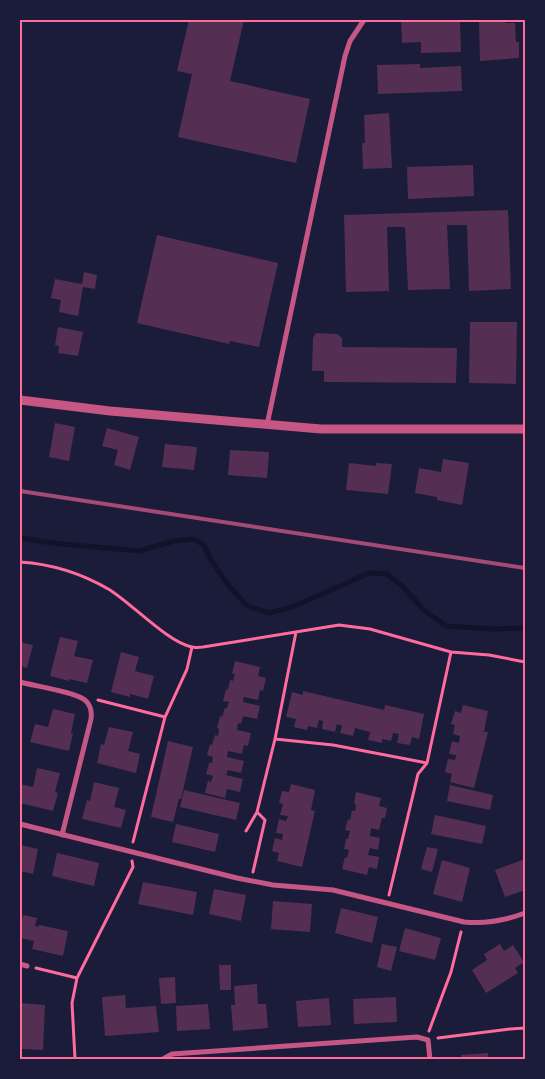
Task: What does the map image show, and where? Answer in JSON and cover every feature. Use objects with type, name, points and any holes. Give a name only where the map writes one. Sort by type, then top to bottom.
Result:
[{"type":"street","points":[[267,425],[343,63],[350,41],[364,20]]},
{"type":"street","points":[[20,400],[110,411],[322,429],[525,430]]},
{"type":"street","points":[[20,682],[79,696],[89,705],[92,712],[62,835]]},
{"type":"street","points":[[20,824],[251,881],[334,890],[464,922],[480,924],[496,922],[525,913]]},
{"type":"street","points":[[20,964],[28,966]]},
{"type":"street","points":[[163,1059],[168,1055],[182,1053],[417,1037],[428,1040],[430,1059]]},
{"type":"path","points":[[20,562],[47,566],[91,580],[112,591],[176,641],[192,647],[203,647],[326,626],[352,626],[370,629],[451,652],[489,655],[525,662]]},
{"type":"path","points":[[246,831],[257,812],[275,740],[296,632]]},
{"type":"path","points":[[387,903],[418,774],[427,763],[451,652]]},
{"type":"path","points":[[79,696],[165,717]]},
{"type":"path","points":[[275,740],[333,745],[427,763]]},
{"type":"path","points":[[251,881],[265,820],[257,812]]},
{"type":"path","points":[[464,922],[451,972],[430,1029],[428,1040],[525,1028]]},
{"type":"path","points":[[28,966],[77,978]]},
{"type":"building","points":[[189,20],[244,20],[230,81],[310,99],[296,163],[178,137],[192,74],[177,71]]},
{"type":"building","points":[[401,20],[460,20],[461,52],[421,53],[421,42],[402,43]]},
{"type":"building","points":[[482,20],[501,20],[505,21],[505,23],[515,23],[516,42],[519,42],[519,58],[480,61],[479,22],[482,22]]},
{"type":"building","points":[[420,64],[420,68],[461,66],[462,91],[378,94],[377,65]]},
{"type":"building","points":[[389,113],[392,168],[363,169],[362,143],[365,143],[364,115]]},
{"type":"building","points":[[473,165],[474,196],[408,199],[407,167]]},
{"type":"building","points":[[508,210],[511,289],[469,291],[467,225],[447,225],[450,289],[408,290],[405,227],[387,227],[389,291],[346,292],[344,215]]},
{"type":"building","points":[[157,235],[278,263],[259,347],[230,341],[229,344],[137,323]]},
{"type":"building","points":[[84,272],[97,275],[95,289],[83,287],[78,316],[59,312],[61,300],[51,298],[55,279],[82,284]]},
{"type":"building","points":[[470,322],[517,322],[516,384],[469,383]]},
{"type":"building","points":[[58,327],[83,332],[78,356],[58,353],[59,346],[55,345]]},
{"type":"building","points":[[316,333],[337,334],[342,338],[342,347],[457,348],[456,383],[324,382],[324,371],[312,371],[313,338]]},
{"type":"building","points":[[55,423],[75,427],[69,461],[49,457]]},
{"type":"building","points":[[107,428],[139,437],[130,470],[114,465],[118,450],[102,446]]},
{"type":"building","points":[[165,444],[197,447],[194,470],[162,467]]},
{"type":"building","points":[[230,450],[269,452],[267,478],[228,475]]},
{"type":"building","points":[[443,459],[469,463],[462,505],[437,500],[437,497],[415,493],[419,468],[441,472]]},
{"type":"building","points":[[349,463],[376,466],[376,463],[392,464],[388,494],[346,490]]},
{"type":"building","points":[[60,637],[78,641],[74,656],[93,660],[87,683],[50,676]]},
{"type":"building","points":[[20,642],[33,645],[27,668],[20,666]]},
{"type":"building","points":[[121,652],[139,657],[135,671],[154,676],[148,699],[130,694],[130,697],[111,692]]},
{"type":"building","points":[[235,661],[260,667],[258,676],[266,678],[263,691],[260,690],[258,700],[244,697],[243,702],[260,706],[257,719],[243,716],[241,724],[238,723],[237,730],[251,733],[248,746],[244,745],[242,754],[228,751],[227,757],[244,761],[241,773],[228,770],[226,775],[243,779],[240,792],[227,789],[225,798],[205,793],[208,781],[211,782],[213,776],[206,774],[213,757],[207,755],[215,735],[218,736],[219,729],[217,728],[220,716],[222,717],[229,702],[223,701],[230,680],[233,681],[235,674],[232,674]]},
{"type":"building","points":[[303,691],[384,710],[385,705],[424,714],[419,739],[412,737],[410,745],[397,743],[399,734],[393,733],[391,741],[382,739],[382,743],[368,740],[370,732],[355,728],[353,736],[340,733],[342,726],[337,724],[335,732],[322,729],[323,721],[319,720],[317,728],[308,726],[307,730],[294,727],[296,719],[286,717],[292,692],[303,695]]},
{"type":"building","points":[[463,705],[488,711],[484,732],[488,732],[474,788],[450,782],[452,774],[445,772],[448,759],[455,760],[456,755],[449,754],[452,741],[459,743],[460,736],[453,734],[455,725],[451,724],[455,711],[461,713]]},
{"type":"building","points":[[53,709],[75,714],[69,751],[30,742],[35,724],[48,727]]},
{"type":"building","points":[[109,727],[133,732],[128,751],[140,754],[136,773],[97,763],[101,744],[104,745]]},
{"type":"building","points":[[168,741],[193,747],[181,799],[179,799],[173,822],[151,817]]},
{"type":"building","points":[[37,768],[60,773],[55,792],[58,793],[53,811],[20,803],[20,784],[33,787]]},
{"type":"building","points":[[94,782],[119,788],[114,807],[126,810],[121,828],[82,819],[87,800],[90,801]]},
{"type":"building","points":[[291,784],[315,790],[311,810],[315,811],[302,867],[277,861],[279,853],[272,851],[275,838],[282,840],[283,834],[276,833],[279,819],[286,821],[288,816],[280,815],[283,804],[279,803],[282,791],[289,792]]},
{"type":"building","points":[[450,785],[493,795],[490,810],[447,801]]},
{"type":"building","points":[[184,790],[240,803],[236,820],[180,807]]},
{"type":"building","points":[[356,792],[381,798],[379,806],[387,808],[385,818],[382,818],[379,830],[371,828],[370,836],[380,838],[378,850],[370,848],[368,855],[379,857],[377,869],[369,867],[367,875],[342,869],[349,850],[344,849],[350,831],[345,830],[352,811],[355,811]]},
{"type":"building","points":[[435,815],[486,826],[482,844],[431,834]]},
{"type":"building","points":[[176,824],[219,834],[215,852],[172,842]]},
{"type":"building","points":[[20,845],[38,849],[33,874],[20,871]]},
{"type":"building","points":[[427,847],[438,849],[432,872],[421,869]]},
{"type":"building","points":[[57,853],[99,863],[94,886],[52,876]]},
{"type":"building","points":[[525,859],[525,890],[505,897],[495,870]]},
{"type":"building","points":[[442,860],[470,868],[462,902],[433,894]]},
{"type":"building","points":[[143,882],[197,892],[193,915],[138,904]]},
{"type":"building","points":[[214,889],[246,895],[241,921],[209,914]]},
{"type":"building","points":[[273,901],[312,904],[310,932],[271,929]]},
{"type":"building","points":[[341,908],[378,917],[372,943],[335,933]]},
{"type":"building","points":[[23,915],[37,918],[35,926],[38,927],[39,925],[68,931],[63,956],[32,949],[34,941],[20,938]]},
{"type":"building","points":[[405,928],[441,938],[435,960],[399,951]]},
{"type":"building","points":[[382,944],[397,947],[391,971],[377,967]]},
{"type":"building","points":[[500,944],[504,951],[513,945],[524,962],[515,968],[518,973],[486,993],[472,970],[487,960],[484,954]]},
{"type":"building","points":[[219,965],[231,965],[231,990],[220,990]]},
{"type":"building","points":[[175,977],[176,1003],[161,1004],[159,978]]},
{"type":"building","points":[[257,984],[258,1004],[266,1004],[268,1028],[233,1031],[231,1005],[235,1005],[234,986]]},
{"type":"building","points":[[125,995],[126,1008],[156,1006],[159,1032],[105,1036],[102,997]]},
{"type":"building","points":[[396,997],[397,1022],[354,1024],[353,999]]},
{"type":"building","points":[[329,998],[331,1025],[298,1027],[296,1001]]},
{"type":"building","points":[[20,1003],[45,1005],[43,1050],[20,1049]]},
{"type":"building","points":[[208,1004],[210,1029],[177,1031],[176,1006]]},
{"type":"building","points":[[488,1053],[488,1059],[462,1059],[461,1055]]},
{"type":"waterway","points":[[20,538],[139,551],[174,541],[192,539],[203,544],[211,560],[229,586],[247,606],[270,613],[295,606],[369,573],[387,574],[402,586],[424,610],[446,626],[494,629],[525,628]]},
{"type":"railway","points":[[20,491],[525,568]]}]
